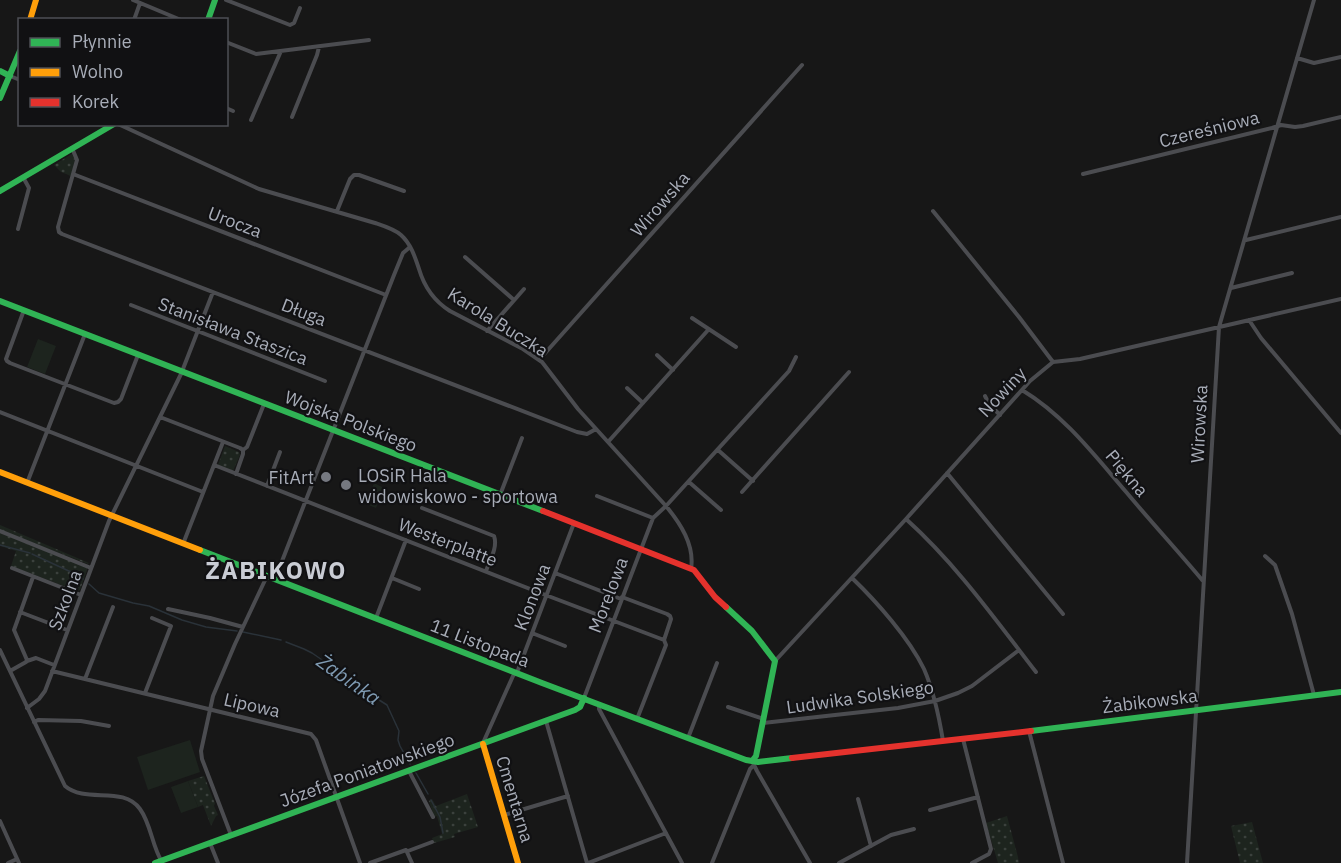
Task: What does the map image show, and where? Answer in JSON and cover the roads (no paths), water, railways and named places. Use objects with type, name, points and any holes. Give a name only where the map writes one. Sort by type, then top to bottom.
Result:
[{"type":"street","points":[[31,18],[36,0]]},
{"type":"street","points":[[133,0],[176,18]]},
{"type":"street","points":[[209,18],[215,0]]},
{"type":"street","points":[[226,0],[290,25],[294,23],[300,8]]},
{"type":"street","name":"Wirowska","points":[[1186,863],[1219,327],[1314,0]]},
{"type":"street","points":[[135,18],[140,3]]},
{"type":"street","points":[[228,43],[254,53],[369,40]]},
{"type":"street","points":[[292,117],[319,46]]},
{"type":"street","points":[[251,120],[281,51]]},
{"type":"street","points":[[0,98],[18,56]]},
{"type":"street","points":[[1297,58],[1314,63],[1341,57]]},
{"type":"street","name":"Wirowska","points":[[539,360],[802,65]]},
{"type":"street","points":[[0,71],[18,79]]},
{"type":"street","points":[[228,109],[233,111]]},
{"type":"street","name":"Czereśniowa","points":[[1083,174],[1278,125],[1303,126],[1341,117]]},
{"type":"street","points":[[0,191],[112,126]]},
{"type":"street","name":"Karola Buczka","points":[[121,126],[259,189],[390,228],[403,236],[424,282],[437,300],[446,308],[539,360],[574,404],[678,521],[686,535],[691,566]]},
{"type":"street","points":[[131,126],[134,131]]},
{"type":"street","points":[[72,148],[77,159],[74,174]]},
{"type":"street","name":"Długa","points":[[74,174],[58,227],[59,232],[577,432],[587,434],[596,429]]},
{"type":"street","name":"Urocza","points":[[74,174],[386,295]]},
{"type":"street","points":[[337,212],[350,179],[354,175],[404,191]]},
{"type":"street","points":[[18,229],[28,189],[23,177]]},
{"type":"street","points":[[934,214],[1053,362],[1080,360],[1341,299]]},
{"type":"street","points":[[1245,240],[1341,216]]},
{"type":"street","points":[[275,579],[403,253],[410,247]]},
{"type":"street","points":[[465,257],[514,300]]},
{"type":"street","points":[[1230,288],[1292,273]]},
{"type":"street","points":[[487,331],[524,289]]},
{"type":"street","name":"Szkolna","points":[[27,708],[43,695],[112,515],[182,371],[213,292]]},
{"type":"street","name":"Wojska Polskiego","points":[[0,301],[138,357],[182,371],[640,549],[691,566]]},
{"type":"street","name":"Stanisława Staszica","points":[[130,305],[326,381]]},
{"type":"street","points":[[23,312],[6,357],[7,361],[65,385],[116,403],[121,399],[138,357]]},
{"type":"street","points":[[692,318],[736,347]]},
{"type":"street","points":[[1249,320],[1261,338],[1341,433]]},
{"type":"street","points":[[608,442],[709,329]]},
{"type":"street","points":[[27,483],[85,334]]},
{"type":"street","points":[[657,355],[673,370]]},
{"type":"street","name":"Morelowa","points":[[584,698],[653,518],[689,482],[790,370],[796,357]]},
{"type":"street","name":"Nowiny","points":[[775,661],[1022,390],[1053,362]]},
{"type":"street","points":[[742,492],[849,372]]},
{"type":"street","points":[[627,388],[643,403]]},
{"type":"street","name":"Piękna","points":[[1022,390],[1055,414],[1084,442],[1203,581]]},
{"type":"street","points":[[986,396],[989,404],[1000,415]]},
{"type":"street","points":[[243,450],[248,447],[264,404]]},
{"type":"street","points":[[0,412],[203,492]]},
{"type":"street","points":[[160,417],[243,450]]},
{"type":"street","points":[[500,495],[522,438]]},
{"type":"street","points":[[183,544],[223,442]]},
{"type":"street","points":[[236,474],[243,450]]},
{"type":"street","points":[[718,450],[753,481]]},
{"type":"street","points":[[267,486],[280,453]]},
{"type":"street","name":"Westerplatte","points":[[214,465],[664,640]]},
{"type":"street","name":"11 Listopada","points":[[0,472],[753,763],[963,739]]},
{"type":"street","points":[[947,473],[1063,614]]},
{"type":"street","points":[[689,482],[721,510]]},
{"type":"street","points":[[597,496],[653,518]]},
{"type":"street","points":[[422,508],[494,536],[495,545],[486,571]]},
{"type":"street","points":[[906,519],[943,555],[1036,672]]},
{"type":"street","name":"Klonowa","points":[[483,744],[516,673],[574,523]]},
{"type":"street","points":[[0,531],[92,568]]},
{"type":"street","points":[[376,618],[406,540]]},
{"type":"street","points":[[1266,556],[1275,565],[1292,614],[1314,695]]},
{"type":"street","points":[[691,566],[715,597],[752,631],[775,661],[756,756],[713,862]]},
{"type":"street","points":[[12,568],[81,595]]},
{"type":"street","points":[[555,573],[670,616],[671,623],[664,640],[666,645],[637,719]]},
{"type":"street","points":[[231,835],[201,757],[202,748],[213,696],[267,576]]},
{"type":"street","points":[[27,661],[15,628],[33,577]]},
{"type":"street","points":[[392,578],[419,589]]},
{"type":"street","points":[[852,578],[877,604],[914,652],[925,673],[935,701],[943,741]]},
{"type":"street","points":[[85,679],[113,607]]},
{"type":"street","points":[[168,609],[243,627]]},
{"type":"street","points":[[20,612],[68,630]]},
{"type":"street","points":[[145,693],[171,626],[152,618]]},
{"type":"street","points":[[532,633],[565,646]]},
{"type":"street","points":[[0,650],[65,786],[78,793],[124,798],[134,802],[143,813],[159,862]]},
{"type":"street","name":"Ludwika Solskiego","points":[[763,721],[898,708],[935,701],[972,686],[1019,650]]},
{"type":"street","points":[[10,671],[36,658],[54,665]]},
{"type":"street","points":[[688,738],[717,663]]},
{"type":"street","name":"Lipowa","points":[[52,671],[311,734],[316,740],[360,863]]},
{"type":"street","name":"Żabikowska","points":[[963,739],[1341,692]]},
{"type":"street","name":"Józefa Poniatowskiego","points":[[159,862],[576,710],[584,698]]},
{"type":"street","points":[[599,704],[599,709],[682,863]]},
{"type":"street","points":[[728,706],[763,721]]},
{"type":"street","points":[[34,722],[39,720],[81,721],[109,726]]},
{"type":"street","points":[[546,721],[587,863],[666,833]]},
{"type":"street","points":[[1029,731],[1063,863]]},
{"type":"street","points":[[963,739],[991,851],[972,863]]},
{"type":"street","name":"Cmentarna","points":[[483,744],[518,863]]},
{"type":"street","points":[[753,763],[810,863]]},
{"type":"street","points":[[409,771],[433,817]]},
{"type":"street","points":[[504,815],[568,796]]},
{"type":"street","points":[[930,810],[978,797]]},
{"type":"street","points":[[858,800],[871,846]]},
{"type":"street","points":[[0,821],[18,861],[8,863]]},
{"type":"street","points":[[839,863],[895,833],[914,829]]},
{"type":"street","points":[[372,863],[432,842]]},
{"type":"street","points":[[210,843],[218,863]]},
{"type":"street","points":[[408,851],[412,863]]},
{"type":"waterway","name":"Żabinka","points":[[0,545],[30,553]]},
{"type":"waterway","name":"Żabinka","points":[[32,554],[83,579]]},
{"type":"waterway","name":"Żabinka","points":[[89,584],[99,593],[149,606],[182,620],[206,627],[237,631]]},
{"type":"waterway","name":"Żabinka","points":[[243,632],[281,640]]},
{"type":"waterway","name":"Żabinka","points":[[286,642],[312,653],[343,677],[387,705],[399,731],[400,746],[410,764]]},
{"type":"waterway","name":"Żabinka","points":[[416,773],[428,794]]},
{"type":"waterway","name":"Żabinka","points":[[431,800],[440,817],[443,833]]},
{"type":"place","name":"FitArt","points":[[326,477]]},
{"type":"place","name":"LOSiR Hala widowiskowo - sportowa","points":[[346,485]]},
{"type":"district","name":"ŻABIKOWO","points":[[276,570]]}]
